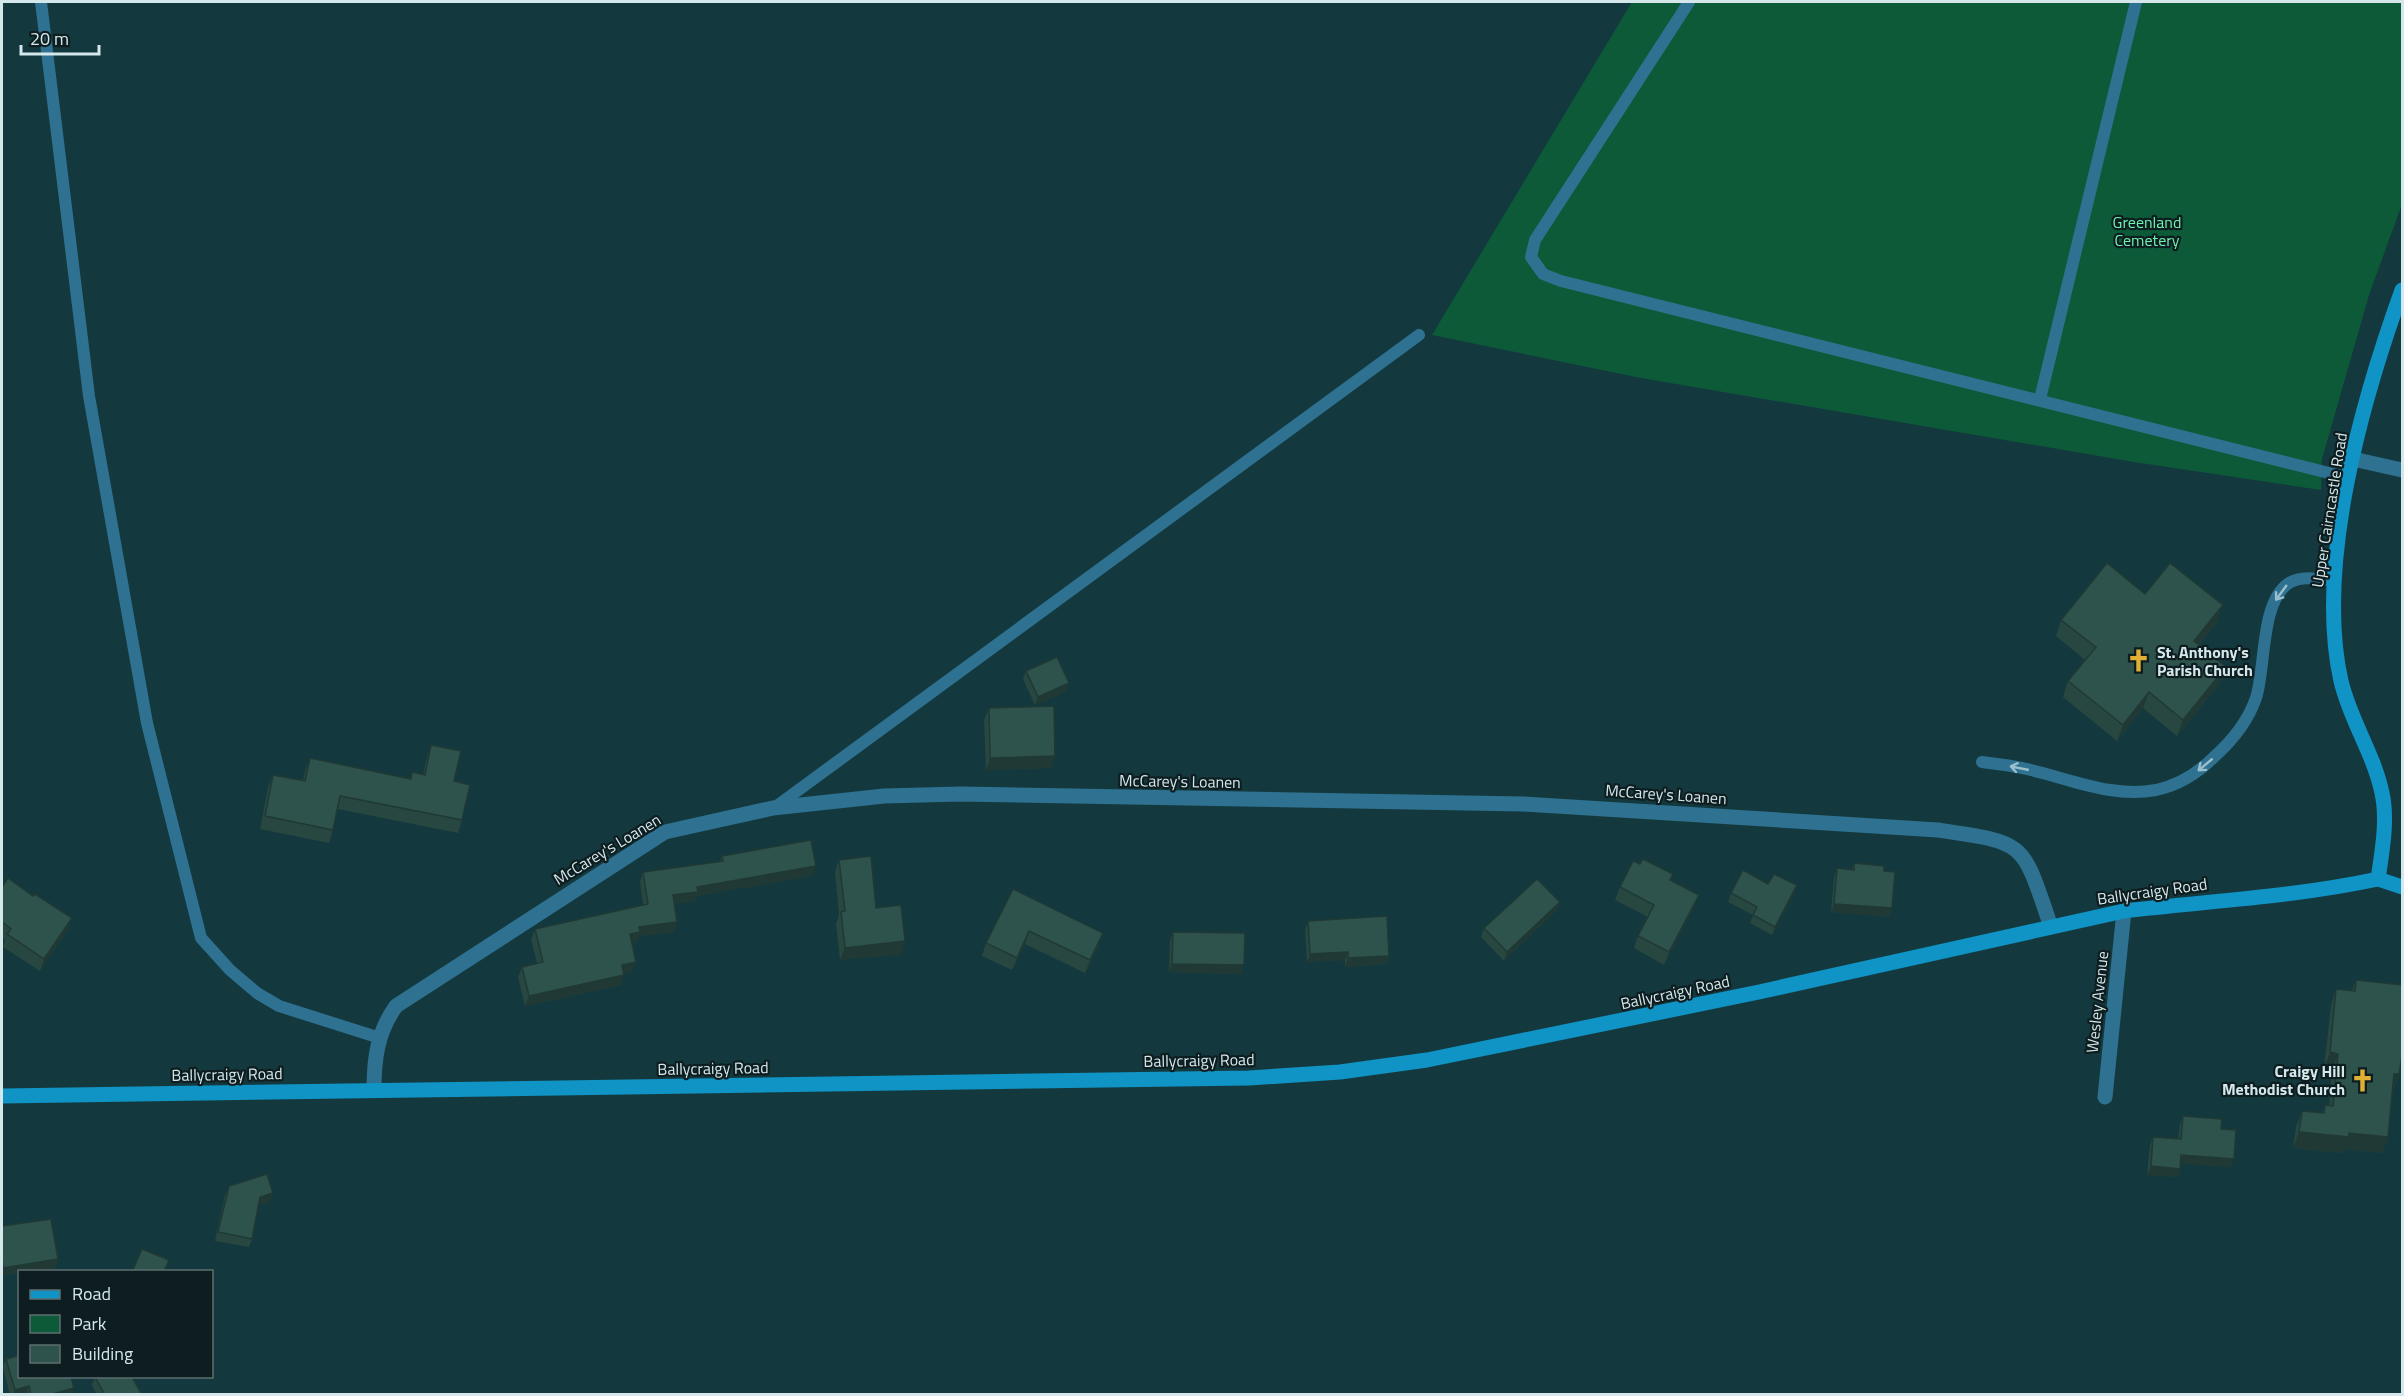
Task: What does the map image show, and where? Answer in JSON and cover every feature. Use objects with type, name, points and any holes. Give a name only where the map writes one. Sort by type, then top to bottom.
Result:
[{"type":"street","name":"Upper Cairncastle Road","points":[[2378,879],[2383,841],[2383,793],[2342,682],[2332,618],[2333,581],[2353,459],[2378,356],[2403,290]]},
{"type":"street","points":[[2353,459],[2403,470]]},
{"type":"street","name":"McCarey's Loanen","points":[[374,1090],[374,1060],[380,1038],[390,1016],[408,996],[664,832],[773,808],[884,796],[960,794],[1523,804],[1938,830],[1995,838],[2009,843],[2018,850],[2033,873],[2051,927]]},
{"type":"street","points":[[2378,879],[2403,887]]},
{"type":"street","name":"Ballycraigy Road","points":[[2,1096],[1249,1078],[1340,1072],[1427,1060],[1554,1036],[2124,911],[2219,899],[2305,893],[2378,879]]},
{"type":"street","name":"Wesley Avenue","points":[[2105,1097],[2124,911]]},
{"type":"lane","points":[[41,2],[88,396],[147,723],[201,938],[230,970],[257,993],[279,1006],[380,1038]]},
{"type":"lane","points":[[1689,2],[1534,240],[1531,257],[1538,269],[1561,281],[2349,478]]},
{"type":"lane","points":[[2040,399],[2136,2]]},
{"type":"lane","points":[[773,808],[1419,335]]},
{"type":"lane","points":[[1982,762],[2017,767],[2121,792],[2155,790],[2184,781],[2217,755],[2248,715],[2260,684],[2269,619],[2282,590],[2290,582],[2302,579],[2333,581]]},
{"type":"green space","name":"Greenland Cemetery","points":[[1632,2],[2402,2],[2402,204],[2369,295],[2322,459],[2321,490],[2134,462],[1641,378],[1432,335]]},
{"type":"building","name":"St. Anthony's Parish Church","points":[[2107,563],[2145,594],[2170,563],[2223,605],[2194,641],[2226,667],[2183,720],[2149,692],[2123,725],[2068,681],[2096,647],[2061,620]]},
{"type":"building","points":[[1057,657],[1069,683],[1038,697],[1026,671]]},
{"type":"building","points":[[1054,706],[1055,756],[990,758],[989,708]]},
{"type":"building","points":[[431,745],[461,751],[454,781],[470,785],[462,820],[340,796],[333,830],[265,816],[273,775],[305,781],[310,758],[411,779],[412,772],[425,775]]},
{"type":"building","points":[[811,840],[816,866],[697,887],[698,892],[673,895],[677,922],[639,927],[640,932],[630,934],[636,962],[622,965],[624,975],[529,996],[522,967],[543,962],[535,929],[648,904],[643,872],[723,861],[722,856]]},
{"type":"building","points":[[871,856],[876,908],[901,905],[905,941],[845,948],[841,912],[845,911],[839,860]]},
{"type":"building","points":[[1643,859],[1673,874],[1670,880],[1699,895],[1669,952],[1638,936],[1654,905],[1620,887],[1633,861],[1640,864]]},
{"type":"building","points":[[1854,863],[1884,866],[1884,871],[1895,872],[1892,908],[1834,904],[1837,868],[1854,870]]},
{"type":"building","points":[[1743,870],[1768,884],[1774,874],[1797,885],[1775,927],[1753,915],[1757,907],[1731,893]]},
{"type":"building","points":[[8,878],[33,896],[35,894],[72,918],[44,959],[7,934],[11,929],[2,922],[2,887]]},
{"type":"building","points":[[1537,879],[1560,902],[1507,952],[1484,928]]},
{"type":"building","points":[[1013,889],[1103,933],[1090,960],[1029,931],[1017,958],[986,943]]},
{"type":"building","points":[[1387,916],[1389,956],[1348,958],[1348,952],[1310,954],[1308,921]]},
{"type":"building","points":[[1173,932],[1245,933],[1244,965],[1172,964]]},
{"type":"building","name":"Craigy Hill Methodist Church","points":[[2356,980],[2403,985],[2403,1050],[2399,1074],[2394,1074],[2388,1137],[2349,1133],[2349,1137],[2299,1132],[2302,1111],[2324,1113],[2325,1105],[2333,1106],[2338,1054],[2330,1052],[2336,989],[2355,991]]},
{"type":"building","points":[[2183,1116],[2222,1119],[2221,1129],[2236,1130],[2234,1159],[2181,1155],[2180,1169],[2151,1166],[2153,1137],[2181,1139]]},
{"type":"building","points":[[267,1174],[273,1193],[260,1197],[252,1239],[218,1232],[229,1186]]},
{"type":"building","points":[[51,1219],[58,1259],[3,1268],[2,1226]]},
{"type":"building","points":[[142,1249],[169,1260],[165,1270],[133,1270]]},
{"type":"building","points":[[18,1356],[18,1378],[71,1378],[74,1388],[49,1395],[31,1395],[29,1386],[15,1390],[6,1359]]},
{"type":"building","points":[[96,1378],[133,1378],[142,1395],[105,1395]]},
{"type":"place","name":"St. Anthony's Parish Church","points":[[2139,661]]},
{"type":"place","name":"Craigy Hill Methodist Church","points":[[2363,1080]]}]
